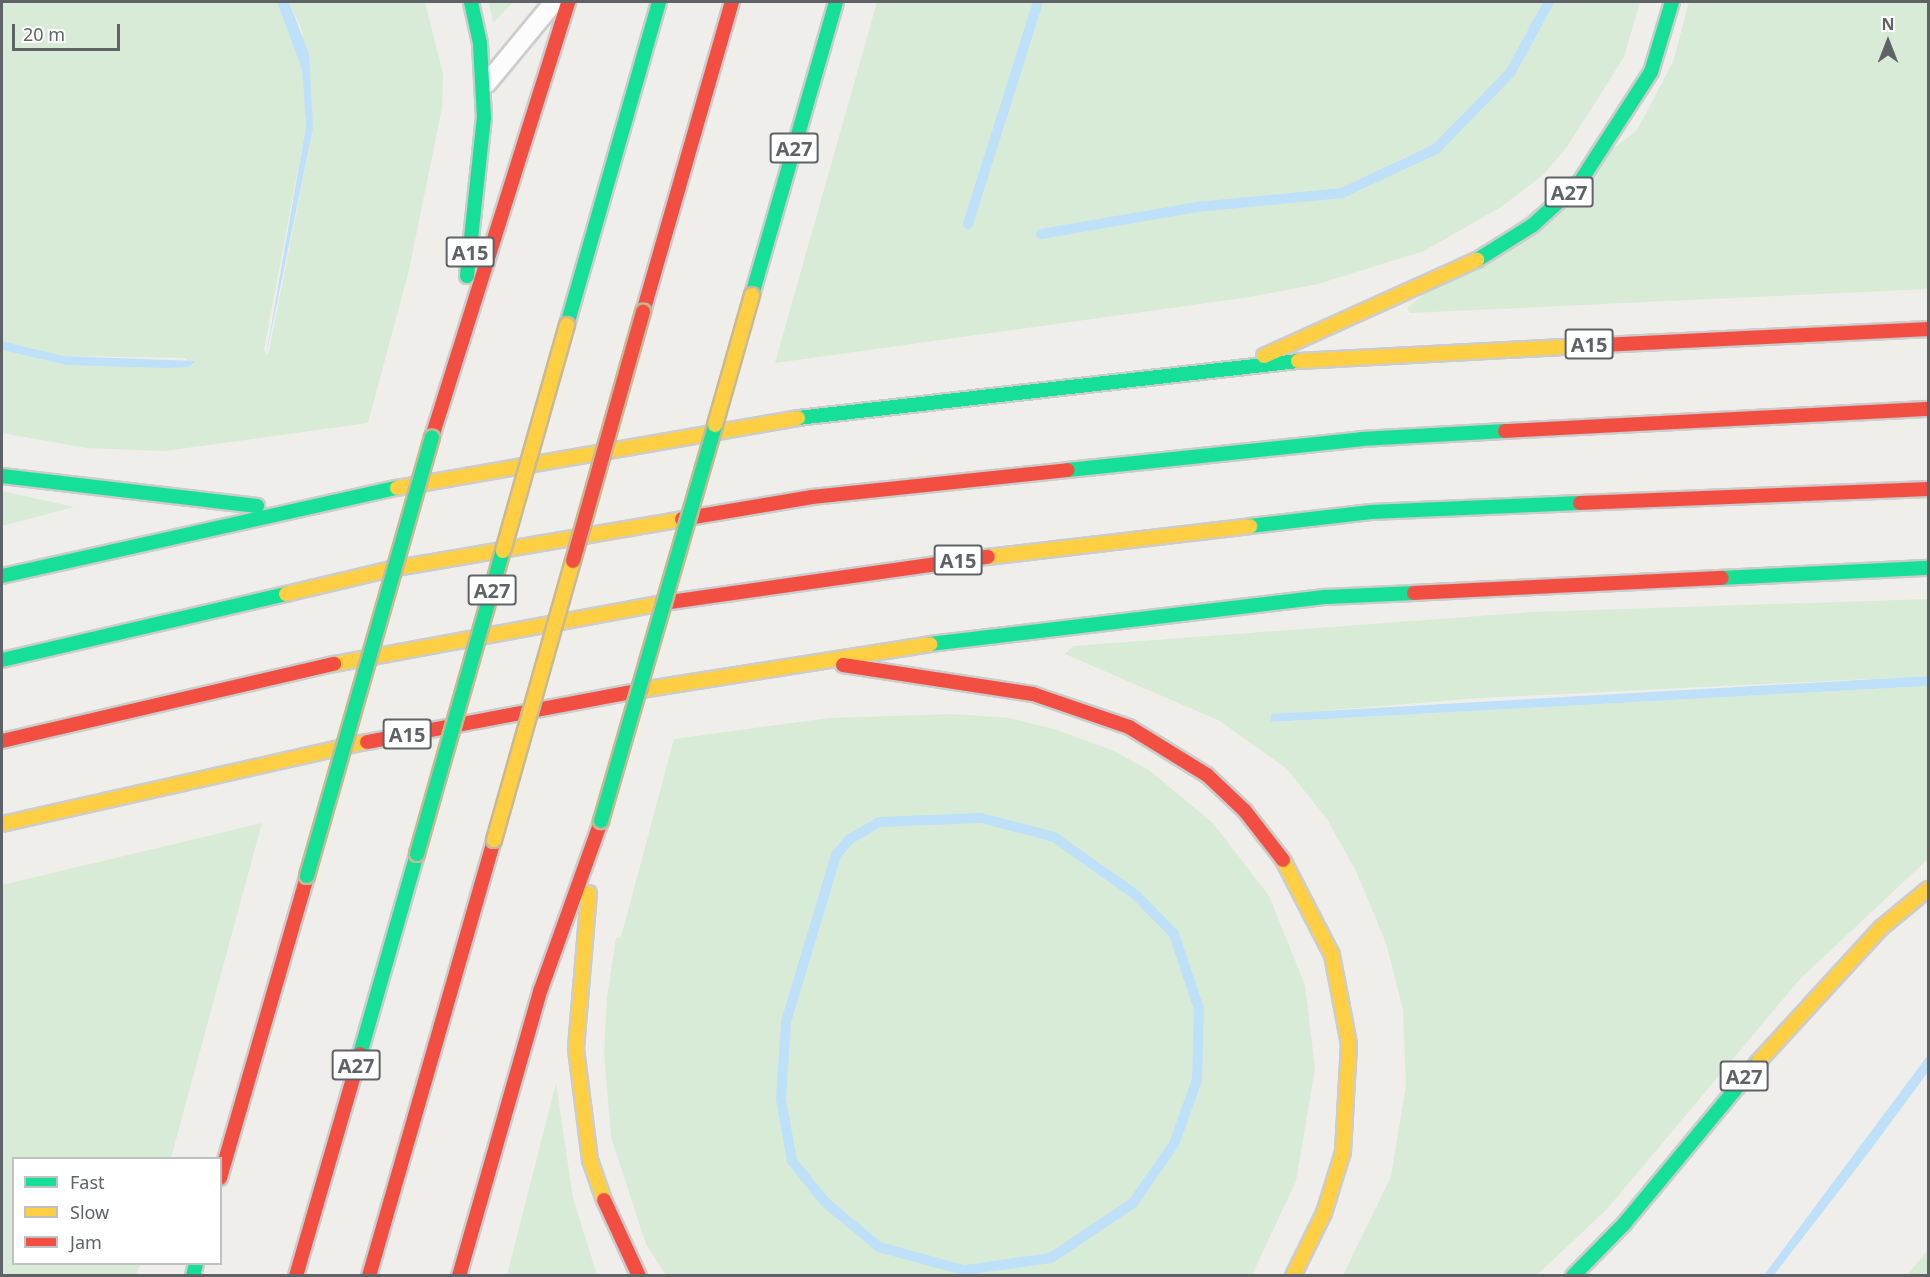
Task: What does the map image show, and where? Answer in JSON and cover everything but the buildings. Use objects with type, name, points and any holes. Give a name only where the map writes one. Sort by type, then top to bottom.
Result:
[{"type":"highway","name":"A15","points":[[458,344],[483,160],[483,90],[471,2]]},
{"type":"highway","points":[[222,1171],[458,344],[519,172],[568,2]]},
{"type":"highway","name":"A27","points":[[296,1275],[659,2]]},
{"type":"highway","points":[[369,1275],[732,2]]},
{"type":"highway","name":"A27","points":[[459,1275],[541,989],[601,821],[836,2]]},
{"type":"highway","name":"A27","points":[[1249,363],[1485,256],[1533,225],[1580,182],[1619,129],[1651,72],[1672,2]]},
{"type":"highway","name":"A15","points":[[2,576],[289,509],[666,436],[1249,363],[1929,329]]},
{"type":"highway","points":[[2,660],[391,569],[812,496],[1361,439],[1929,409]]},
{"type":"highway","name":"A15","points":[[2,476],[289,509]]},
{"type":"highway","name":"A15","points":[[2,741],[425,643],[803,579],[1371,512],[1929,489]]},
{"type":"highway","name":"A15","points":[[2,824],[278,759],[815,660],[1326,597],[1929,568]]},
{"type":"highway","name":"A15","points":[[815,660],[1033,694],[1129,727],[1207,776],[1245,812],[1283,860],[1332,955],[1349,1044],[1343,1152],[1324,1213],[1293,1275]]},
{"type":"highway","points":[[594,844],[576,1049],[580,1102],[590,1160],[611,1221],[639,1275]]},
{"type":"highway","name":"A27","points":[[1573,1275],[1624,1224],[1746,1074],[1881,928],[1929,889]]},
{"type":"lane","points":[[483,90],[497,64],[554,2]]},
{"type":"green space","points":[[2,2],[277,2],[302,70],[306,126],[264,350],[268,356],[313,129],[302,31],[289,2],[425,2],[443,74],[442,108],[409,270],[368,423],[165,451],[86,448],[2,433],[2,350],[66,365],[194,365],[184,358],[63,356],[2,341]]},
{"type":"green space","points":[[489,2],[513,2],[493,23]]},
{"type":"green space","points":[[877,2],[1640,2],[1624,57],[1567,147],[1543,175],[1501,207],[1424,251],[1318,284],[1250,297],[775,363]]},
{"type":"green space","points":[[1689,2],[1928,2],[1928,289],[1410,313],[1407,308],[1637,130],[1673,62]]},
{"type":"green space","points":[[2,491],[74,507],[2,526]]},
{"type":"green space","points":[[1928,599],[1928,676],[1481,698],[1271,715],[1272,722],[1928,686],[1928,859],[1800,979],[1607,1209],[1537,1275],[1343,1275],[1391,1177],[1406,1085],[1403,1010],[1386,943],[1357,873],[1327,819],[1287,769],[1220,721],[1065,654],[1073,646],[1532,612]]},
{"type":"green space","points":[[952,714],[1009,718],[1054,729],[1112,750],[1149,770],[1213,823],[1269,896],[1305,985],[1315,1068],[1296,1181],[1252,1275],[666,1275],[646,1244],[611,1137],[604,1053],[607,997],[616,938],[621,937],[674,739],[829,718]]},
{"type":"green space","points":[[262,823],[171,1157],[12,1157],[12,1265],[140,1265],[136,1275],[2,1275],[2,885]]},
{"type":"green space","points":[[556,1083],[573,1198],[597,1275],[507,1275]]},
{"type":"green space","points":[[1928,1250],[1928,1275],[1907,1275]]},
{"type":"water","points":[[277,2],[289,2],[309,54],[313,129],[266,356],[306,126],[302,70]]},
{"type":"water","points":[[2,341],[63,356],[196,361],[189,367],[164,368],[66,365],[2,350]]},
{"type":"water","points":[[1928,676],[1928,686],[1271,722],[1271,714]]},
{"type":"water","points":[[1928,1055],[1928,1072],[1869,1152],[1774,1275],[1764,1275]]},
{"type":"waterway","points":[[968,224],[1038,2]]},
{"type":"waterway","points":[[1041,234],[1197,207],[1342,193],[1436,149],[1510,73],[1549,2]]},
{"type":"waterway","points":[[981,818],[1054,837],[1136,895],[1174,934],[1199,1009],[1197,1080],[1174,1144],[1133,1203],[1051,1258],[964,1270],[879,1247],[826,1203],[792,1161],[781,1099],[786,1022],[836,855],[850,839],[879,822],[981,818]]},
{"type":"traffic: fast","points":[[467,276],[484,118],[480,43],[471,2]]},
{"type":"traffic: fast","points":[[567,325],[659,2]]},
{"type":"traffic: fast","points":[[752,295],[836,2]]},
{"type":"traffic: fast","points":[[1477,260],[1533,225],[1580,182],[1651,72],[1672,2]]},
{"type":"traffic: fast","points":[[798,418],[1298,361]]},
{"type":"traffic: fast","points":[[601,821],[715,425]]},
{"type":"traffic: fast","points":[[1068,470],[1361,439],[1505,431]]},
{"type":"traffic: fast","points":[[307,876],[432,437]]},
{"type":"traffic: fast","points":[[2,476],[257,506]]},
{"type":"traffic: fast","points":[[2,576],[397,488]]},
{"type":"traffic: fast","points":[[1250,526],[1371,512],[1580,503]]},
{"type":"traffic: fast","points":[[417,854],[503,551]]},
{"type":"traffic: fast","points":[[1722,578],[1928,568]]},
{"type":"traffic: fast","points":[[930,644],[1326,597],[1414,593]]},
{"type":"traffic: fast","points":[[2,660],[286,594]]},
{"type":"traffic: fast","points":[[360,1054],[417,854]]},
{"type":"traffic: fast","points":[[1573,1276],[1624,1224],[1758,1062]]},
{"type":"traffic: fast","points":[[193,1276],[196,1265]]},
{"type":"traffic: slow","points":[[1264,356],[1477,260]]},
{"type":"traffic: slow","points":[[715,425],[752,295]]},
{"type":"traffic: slow","points":[[503,551],[567,325]]},
{"type":"traffic: slow","points":[[1298,361],[1583,346]]},
{"type":"traffic: slow","points":[[397,488],[798,418]]},
{"type":"traffic: slow","points":[[286,594],[391,569],[682,519]]},
{"type":"traffic: slow","points":[[988,557],[1250,526]]},
{"type":"traffic: slow","points":[[494,840],[573,561]]},
{"type":"traffic: slow","points":[[334,664],[670,602]]},
{"type":"traffic: slow","points":[[641,690],[930,644]]},
{"type":"traffic: slow","points":[[2,824],[367,742]]},
{"type":"traffic: slow","points":[[1283,860],[1332,955],[1349,1044],[1343,1152],[1324,1213],[1293,1276]]},
{"type":"traffic: slow","points":[[1758,1062],[1881,928],[1928,889]]},
{"type":"traffic: slow","points":[[589,893],[576,1049],[590,1160],[604,1200]]},
{"type":"traffic: jam","points":[[432,437],[568,2]]},
{"type":"traffic: jam","points":[[643,312],[732,2]]},
{"type":"traffic: jam","points":[[573,561],[643,312]]},
{"type":"traffic: jam","points":[[1583,346],[1928,329]]},
{"type":"traffic: jam","points":[[1505,431],[1928,409]]},
{"type":"traffic: jam","points":[[682,519],[812,497],[1068,470]]},
{"type":"traffic: jam","points":[[1580,503],[1928,489]]},
{"type":"traffic: jam","points":[[670,602],[988,557]]},
{"type":"traffic: jam","points":[[1414,593],[1722,578]]},
{"type":"traffic: jam","points":[[2,741],[334,664]]},
{"type":"traffic: jam","points":[[843,665],[1033,694],[1129,727],[1207,775],[1245,811],[1283,860]]},
{"type":"traffic: jam","points":[[367,742],[641,690]]},
{"type":"traffic: jam","points":[[459,1276],[541,989],[601,821]]},
{"type":"traffic: jam","points":[[369,1276],[494,840]]},
{"type":"traffic: jam","points":[[222,1171],[307,876]]},
{"type":"traffic: jam","points":[[296,1276],[360,1054]]},
{"type":"traffic: jam","points":[[604,1200],[639,1276]]}]
